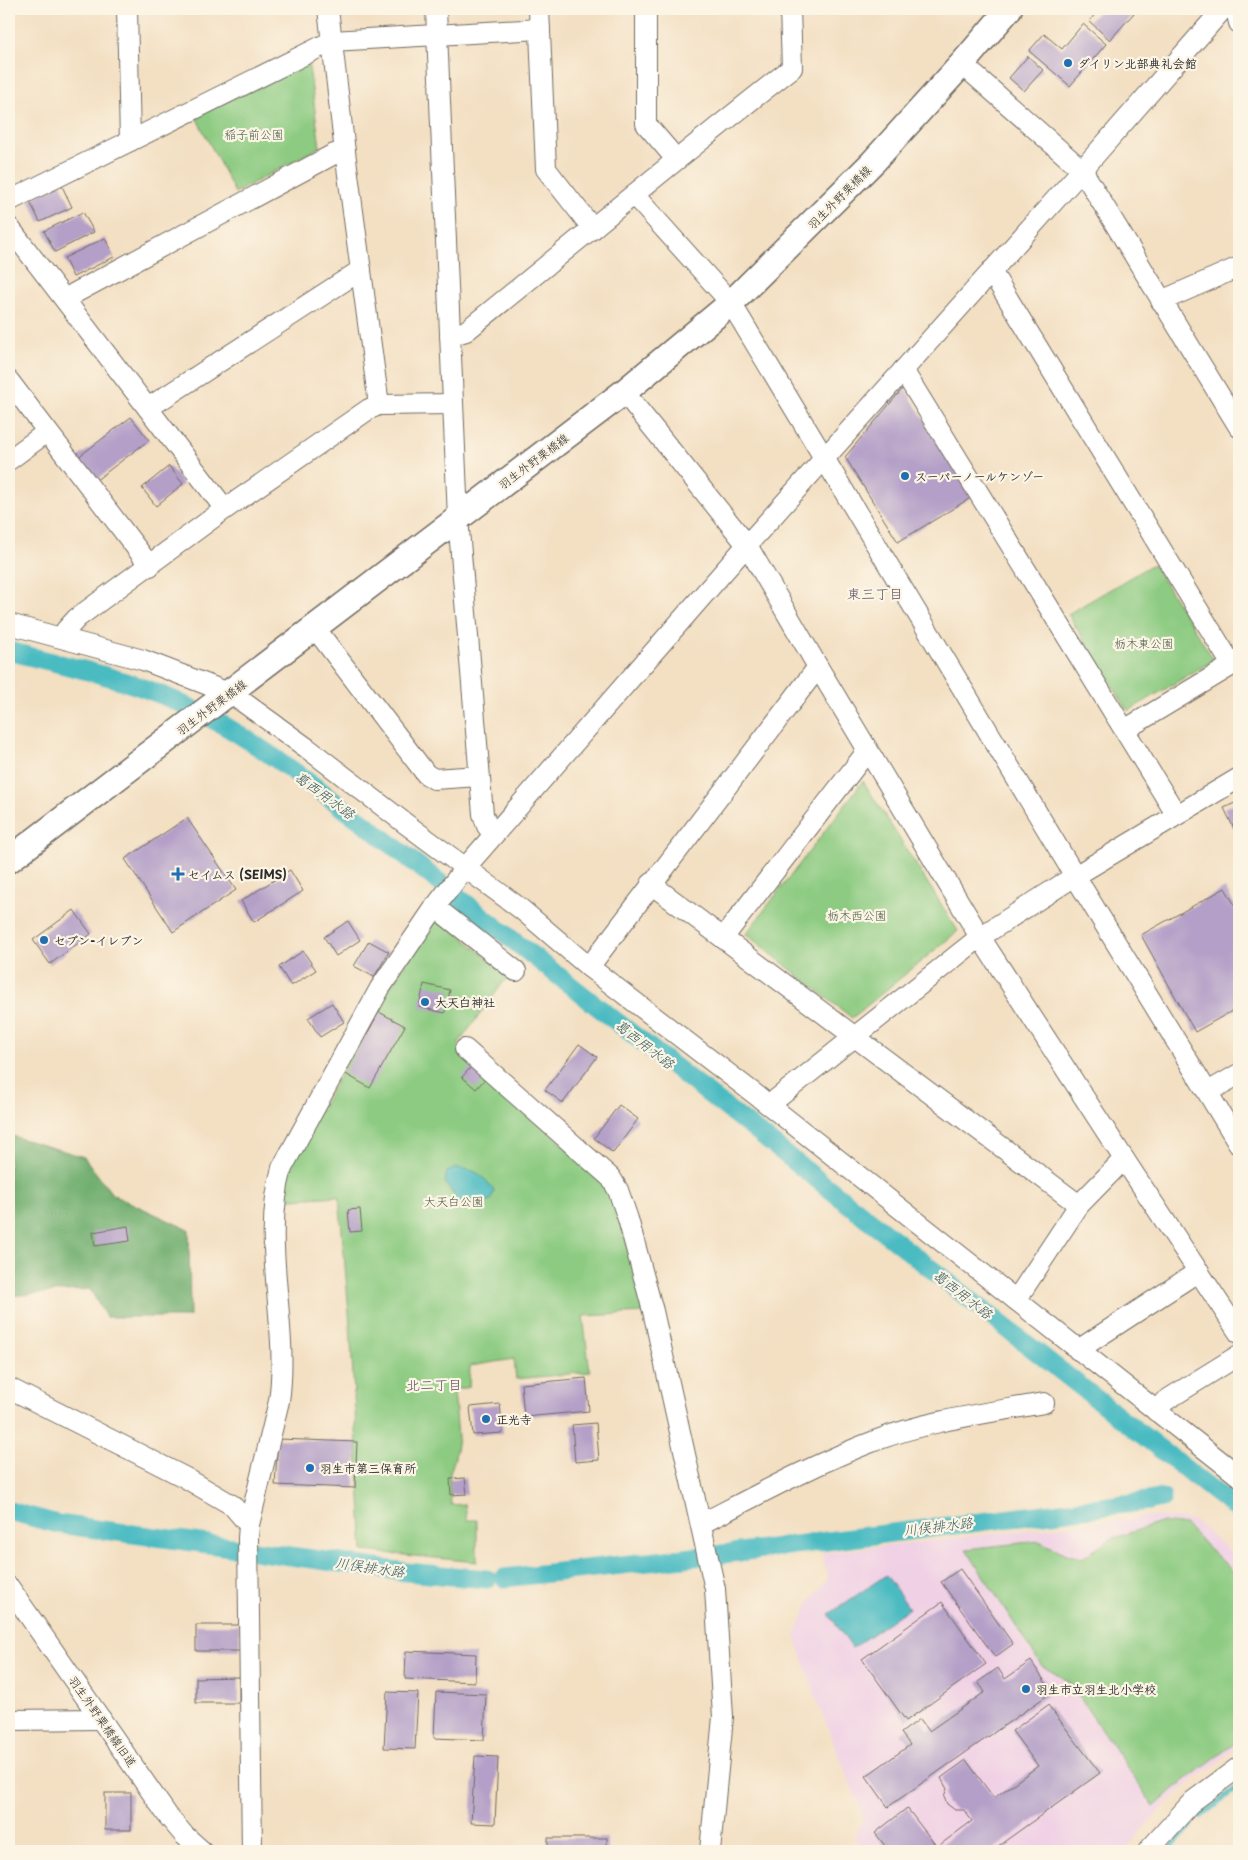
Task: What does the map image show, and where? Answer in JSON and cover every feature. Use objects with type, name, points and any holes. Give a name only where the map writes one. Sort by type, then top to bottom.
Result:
[{"type":"main road","name":"羽生外野栗橋線","points":[[9,860],[624,392],[731,303],[873,162],[1009,9]]},
{"type":"street","points":[[127,9],[130,141]]},
{"type":"street","points":[[328,9],[379,406]]},
{"type":"street","points":[[436,9],[458,518],[483,814],[487,826],[493,834]]},
{"type":"street","points":[[539,9],[546,169],[593,229]]},
{"type":"street","points":[[646,9],[646,124],[676,159]]},
{"type":"street","points":[[450,336],[466,331],[593,229],[676,159],[792,68],[790,9]]},
{"type":"street","points":[[252,1851],[248,1539],[282,1381],[282,1356],[272,1238],[277,1184],[282,1168],[380,988],[462,871],[747,545],[1223,9]]},
{"type":"street","points":[[1236,9],[1239,23]]},
{"type":"street","points":[[9,201],[332,42],[540,29]]},
{"type":"street","points":[[962,64],[1082,170],[1160,301],[1239,427]]},
{"type":"street","points":[[66,300],[75,293],[334,154],[345,152]]},
{"type":"street","points":[[634,195],[731,303],[1075,876],[1239,1144]]},
{"type":"street","points":[[9,227],[225,509]]},
{"type":"street","points":[[1160,301],[1239,267]]},
{"type":"street","points":[[148,408],[361,270]]},
{"type":"street","points":[[992,271],[1236,663],[1126,729]]},
{"type":"street","points":[[903,370],[1126,729],[1176,814]]},
{"type":"street","points":[[9,382],[150,566]]},
{"type":"street","points":[[624,392],[747,545],[980,937],[1239,1333]]},
{"type":"street","points":[[63,638],[66,630],[77,618],[225,509],[369,409],[379,406],[452,404]]},
{"type":"street","points":[[9,460],[47,432]]},
{"type":"street","points":[[9,624],[143,660],[226,696],[307,748],[462,871],[520,909],[589,967],[769,1105],[1239,1476]]},
{"type":"street","points":[[314,628],[426,774],[434,778],[479,776]]},
{"type":"street","points":[[589,967],[818,667]]},
{"type":"street","points":[[723,938],[868,750]]},
{"type":"street","points":[[769,1105],[980,937],[1075,876],[1239,778]]},
{"type":"street","points":[[651,884],[1079,1205]]},
{"type":"street","points":[[437,905],[516,971]]},
{"type":"street","points":[[465,1049],[611,1178],[618,1190],[653,1312],[715,1589],[722,1717],[710,1851]]},
{"type":"street","points":[[1208,1092],[1239,1074]]},
{"type":"street","points":[[1016,1300],[1079,1205],[1124,1159]]},
{"type":"street","points":[[1078,1350],[1198,1272]]},
{"type":"street","points":[[1156,1410],[1165,1401],[1239,1355]]},
{"type":"street","points":[[9,1388],[184,1477],[232,1505],[248,1539]]},
{"type":"street","points":[[701,1524],[804,1471],[878,1440],[958,1418],[1044,1403]]},
{"type":"street","name":"羽生外野栗橋線旧道","points":[[9,1587],[168,1816],[184,1835],[202,1851]]},
{"type":"street","points":[[9,1720],[101,1719]]},
{"type":"street","points":[[1148,1851],[1193,1801],[1239,1767]]},
{"type":"shaded area","name":"羽生市立羽生北小学校","points":[[1153,1516],[1193,1520],[1239,1559],[1239,1747],[1186,1786],[1162,1808],[1124,1851],[863,1851],[854,1838],[864,1818],[816,1698],[795,1635],[809,1603],[828,1579],[822,1553]]},
{"type":"green space","name":"稲子前公園","points":[[308,60],[320,147],[235,193],[195,115]]},
{"type":"green space","name":"栃木東公園","points":[[1153,564],[1214,660],[1128,711],[1068,614]]},
{"type":"green space","name":"栃木西公園","points":[[863,781],[958,931],[852,1018],[746,934]]},
{"type":"green space","name":"大天白公園","points":[[442,920],[508,976],[458,1044],[614,1193],[645,1313],[583,1316],[590,1372],[516,1379],[514,1359],[470,1366],[469,1387],[454,1390],[458,1437],[449,1477],[451,1505],[465,1504],[467,1520],[477,1520],[477,1562],[363,1551],[350,1325],[339,1196],[278,1200],[283,1176],[385,995],[433,921]]},
{"type":"green space","points":[[9,1135],[84,1157],[112,1194],[189,1230],[190,1317],[106,1317],[90,1289],[9,1296]]},
{"type":"green space","points":[[1163,1522],[1185,1525],[1239,1577],[1239,1740],[1180,1784],[1154,1807],[1069,1682],[1041,1665],[966,1549],[1039,1541],[1069,1555],[1082,1558],[1111,1539]]},
{"type":"water","points":[[456,1168],[474,1171],[482,1177],[494,1191],[491,1200],[475,1206],[459,1203],[445,1182],[447,1172]]},
{"type":"water","points":[[886,1575],[909,1608],[852,1648],[829,1614]]},
{"type":"building","points":[[1100,9],[1129,9],[1134,13],[1110,40],[1089,21]]},
{"type":"building","points":[[1083,24],[1106,44],[1070,86],[1029,51],[1044,34],[1062,49]]},
{"type":"building","points":[[1028,56],[1043,70],[1024,91],[1009,78]]},
{"type":"building","points":[[61,184],[72,207],[40,222],[29,200]]},
{"type":"building","points":[[83,212],[94,232],[55,252],[44,231]]},
{"type":"building","points":[[105,238],[114,257],[73,277],[64,258]]},
{"type":"building","points":[[904,387],[972,497],[898,542],[845,457]]},
{"type":"building","points":[[131,417],[149,440],[95,481],[77,458]]},
{"type":"building","points":[[169,466],[183,484],[156,506],[142,488]]},
{"type":"building","points":[[1239,801],[1239,839],[1224,808]]},
{"type":"building","points":[[187,818],[236,890],[173,932],[125,859]]},
{"type":"building","points":[[290,870],[303,891],[254,922],[241,901]]},
{"type":"building","points":[[1225,888],[1237,909],[1239,908],[1239,1007],[1195,1032],[1141,935]]},
{"type":"building","points":[[74,910],[91,934],[50,964],[33,940]]},
{"type":"building","points":[[348,921],[360,940],[336,956],[324,937]]},
{"type":"building","points":[[369,941],[389,952],[374,977],[354,966]]},
{"type":"building","points":[[303,951],[316,970],[291,986],[279,967]]},
{"type":"building","points":[[424,984],[450,990],[445,1013],[419,1007]]},
{"type":"building","points":[[332,1003],[344,1022],[320,1037],[308,1018]]},
{"type":"building","points":[[379,1012],[405,1026],[370,1088],[344,1073]]},
{"type":"building","points":[[579,1044],[597,1057],[563,1103],[545,1090]]},
{"type":"building","points":[[472,1066],[485,1079],[476,1089],[462,1077]]},
{"type":"building","points":[[619,1105],[638,1119],[613,1153],[594,1138]]},
{"type":"building","points":[[360,1209],[362,1231],[350,1232],[348,1210]]},
{"type":"building","points":[[128,1226],[130,1241],[95,1246],[93,1232]]},
{"type":"building","points":[[586,1378],[589,1411],[524,1417],[521,1384]]},
{"type":"building","points":[[500,1404],[503,1433],[473,1435],[470,1407]]},
{"type":"building","points":[[596,1423],[599,1460],[575,1462],[572,1425]]},
{"type":"building","points":[[278,1439],[357,1442],[355,1488],[275,1485]]},
{"type":"building","points":[[465,1478],[467,1494],[451,1495],[450,1479]]},
{"type":"building","points":[[960,1569],[1013,1644],[995,1657],[941,1582]]},
{"type":"building","points":[[942,1602],[986,1664],[906,1721],[862,1659]]},
{"type":"building","points":[[196,1625],[239,1625],[240,1651],[196,1651]]},
{"type":"building","points":[[406,1651],[476,1654],[475,1682],[405,1679]]},
{"type":"building","points":[[1031,1661],[1052,1692],[888,1807],[866,1776],[910,1745],[901,1733],[920,1719],[929,1731],[985,1692],[978,1682],[998,1668],[1005,1679]]},
{"type":"building","points":[[239,1677],[239,1703],[196,1703],[196,1678]]},
{"type":"building","points":[[387,1692],[418,1693],[415,1749],[384,1748]]},
{"type":"building","points":[[436,1692],[486,1694],[484,1740],[434,1738]]},
{"type":"building","points":[[1048,1705],[1100,1773],[994,1849],[996,1851],[889,1851],[875,1833],[907,1808],[937,1847],[972,1821],[964,1810],[955,1810],[947,1804],[944,1796],[947,1789],[941,1778],[966,1760],[994,1798],[1038,1766],[1012,1731]]},
{"type":"building","points":[[475,1756],[498,1757],[495,1824],[471,1823]]},
{"type":"building","points":[[105,1793],[131,1793],[131,1830],[105,1830]]},
{"type":"building","points":[[548,1838],[607,1838],[607,1851],[548,1851]]},
{"type":"waterway","name":"葛西用水路","points":[[9,651],[135,685],[176,701],[224,725],[281,763],[364,823],[1239,1511]]},
{"type":"waterway","name":"川俣排水路","points":[[715,1555],[1162,1498]]},
{"type":"waterway","name":"川俣排水路","points":[[9,1511],[58,1524],[238,1548]]},
{"type":"waterway","name":"川俣排水路","points":[[254,1551],[406,1572],[487,1579]]},
{"type":"waterway","name":"川俣排水路","points":[[504,1578],[702,1556]]},
{"type":"waterway","points":[[1200,1817],[1239,1786]]},
{"type":"waterway","points":[[1169,1850],[1192,1825]]},
{"type":"place","name":"ダイリン北部典礼会館","points":[[1068,63]]},
{"type":"place","name":"スーパーノールケンゾー","points":[[905,476]]},
{"type":"place","name":"セイムス (SEIMS)","points":[[178,874]]},
{"type":"place","name":"セブン-イレブン","points":[[44,940]]},
{"type":"place","name":"大天白神社","points":[[425,1002]]},
{"type":"place","name":"正光寺","points":[[486,1419]]},
{"type":"place","name":"羽生市第三保育所","points":[[310,1468]]},
{"type":"place","name":"羽生市立羽生北小学校","points":[[1026,1689]]},
{"type":"district","name":"東三丁目","points":[[875,593]]},
{"type":"district","name":"北二丁目","points":[[434,1384]]}]
